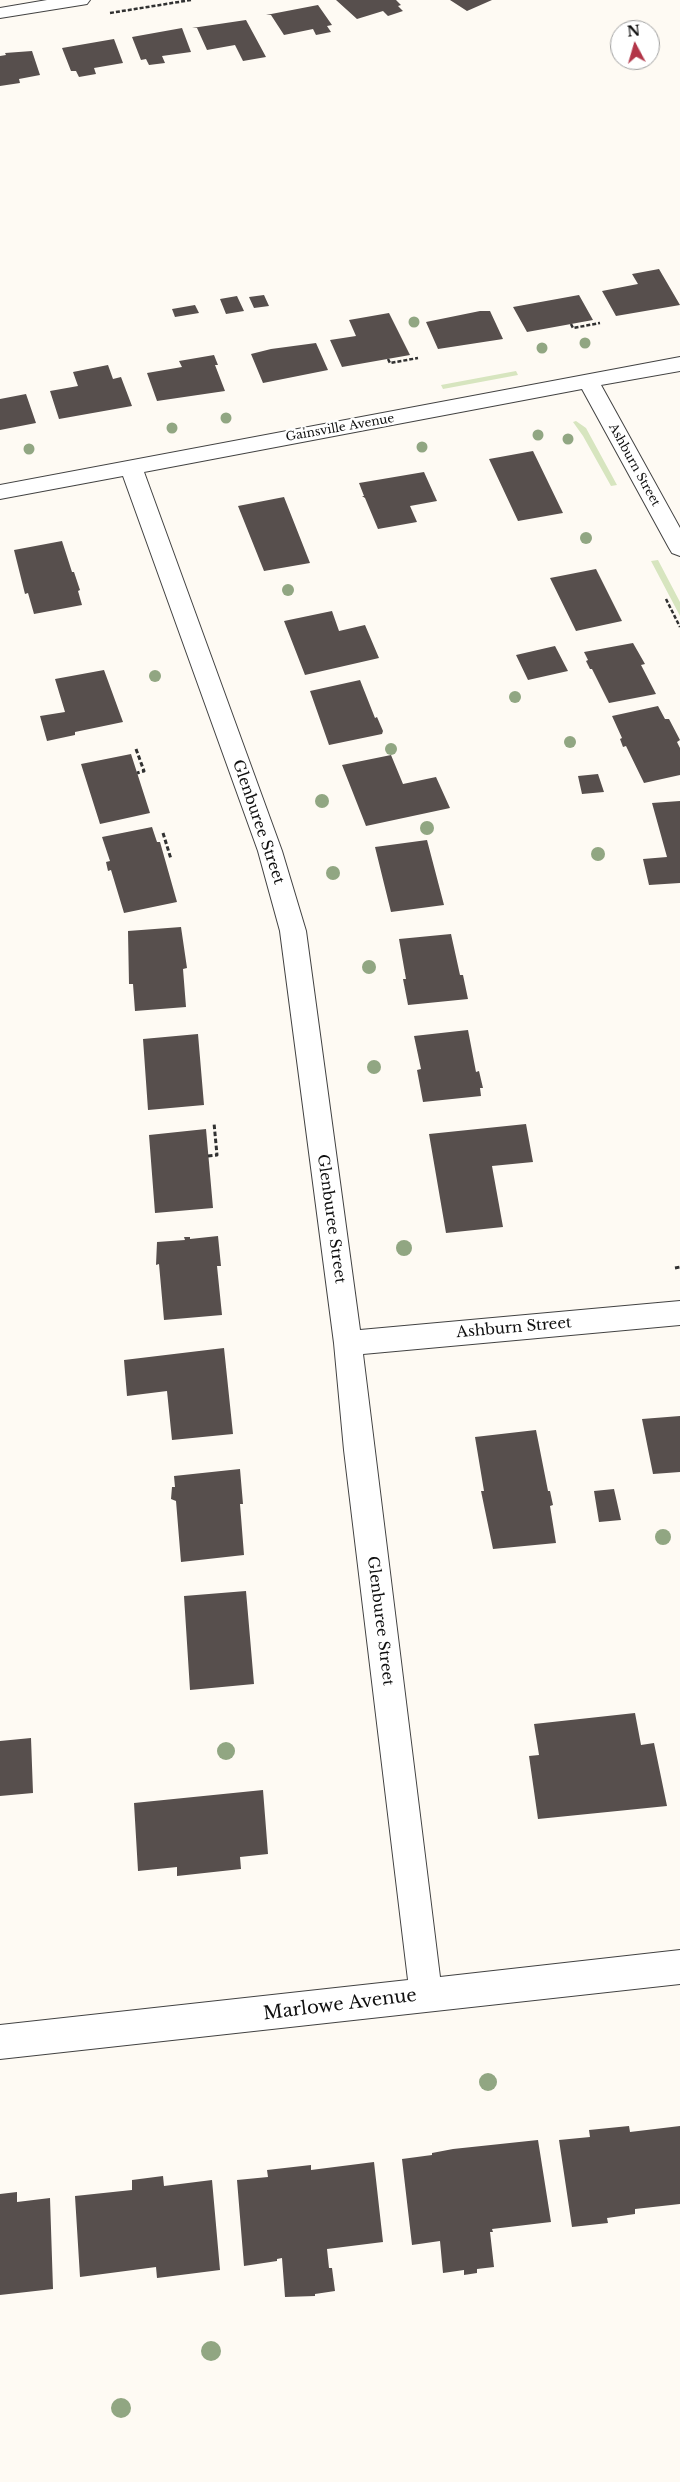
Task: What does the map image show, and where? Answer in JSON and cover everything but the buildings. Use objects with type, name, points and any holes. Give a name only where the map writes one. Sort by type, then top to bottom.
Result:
[{"type":"street","points":[[0,13],[57,2],[81,0]]},
{"type":"street","name":"Gainsville Avenue","points":[[0,492],[680,364]]},
{"type":"street","name":"Ashburn Street","points":[[589,382],[680,548]]},
{"type":"street","name":"Glenburee Street","points":[[131,467],[270,851],[291,924],[348,1343],[361,1470],[426,1995]]},
{"type":"street","name":"Ashburn Street","points":[[348,1343],[680,1313]]},
{"type":"street","name":"Marlowe Avenue","points":[[0,2042],[680,1968]]},
{"type":"path","points":[[570,324],[573,328],[600,323]]},
{"type":"path","points":[[388,359],[390,363],[418,358]]},
{"type":"path","points":[[666,599],[680,627]]},
{"type":"path","points":[[136,749],[144,771],[137,773]]},
{"type":"path","points":[[163,833],[171,859]]},
{"type":"path","points":[[208,1156],[217,1155],[214,1123]]},
{"type":"path","points":[[675,1268],[680,1268]]},
{"type":"green space","points":[[516,371],[518,375],[443,389],[441,385]]},
{"type":"green space","points":[[576,421],[586,428],[617,485],[611,486],[573,422]]},
{"type":"green space","points":[[658,560],[680,602],[680,616],[651,561]]}]
